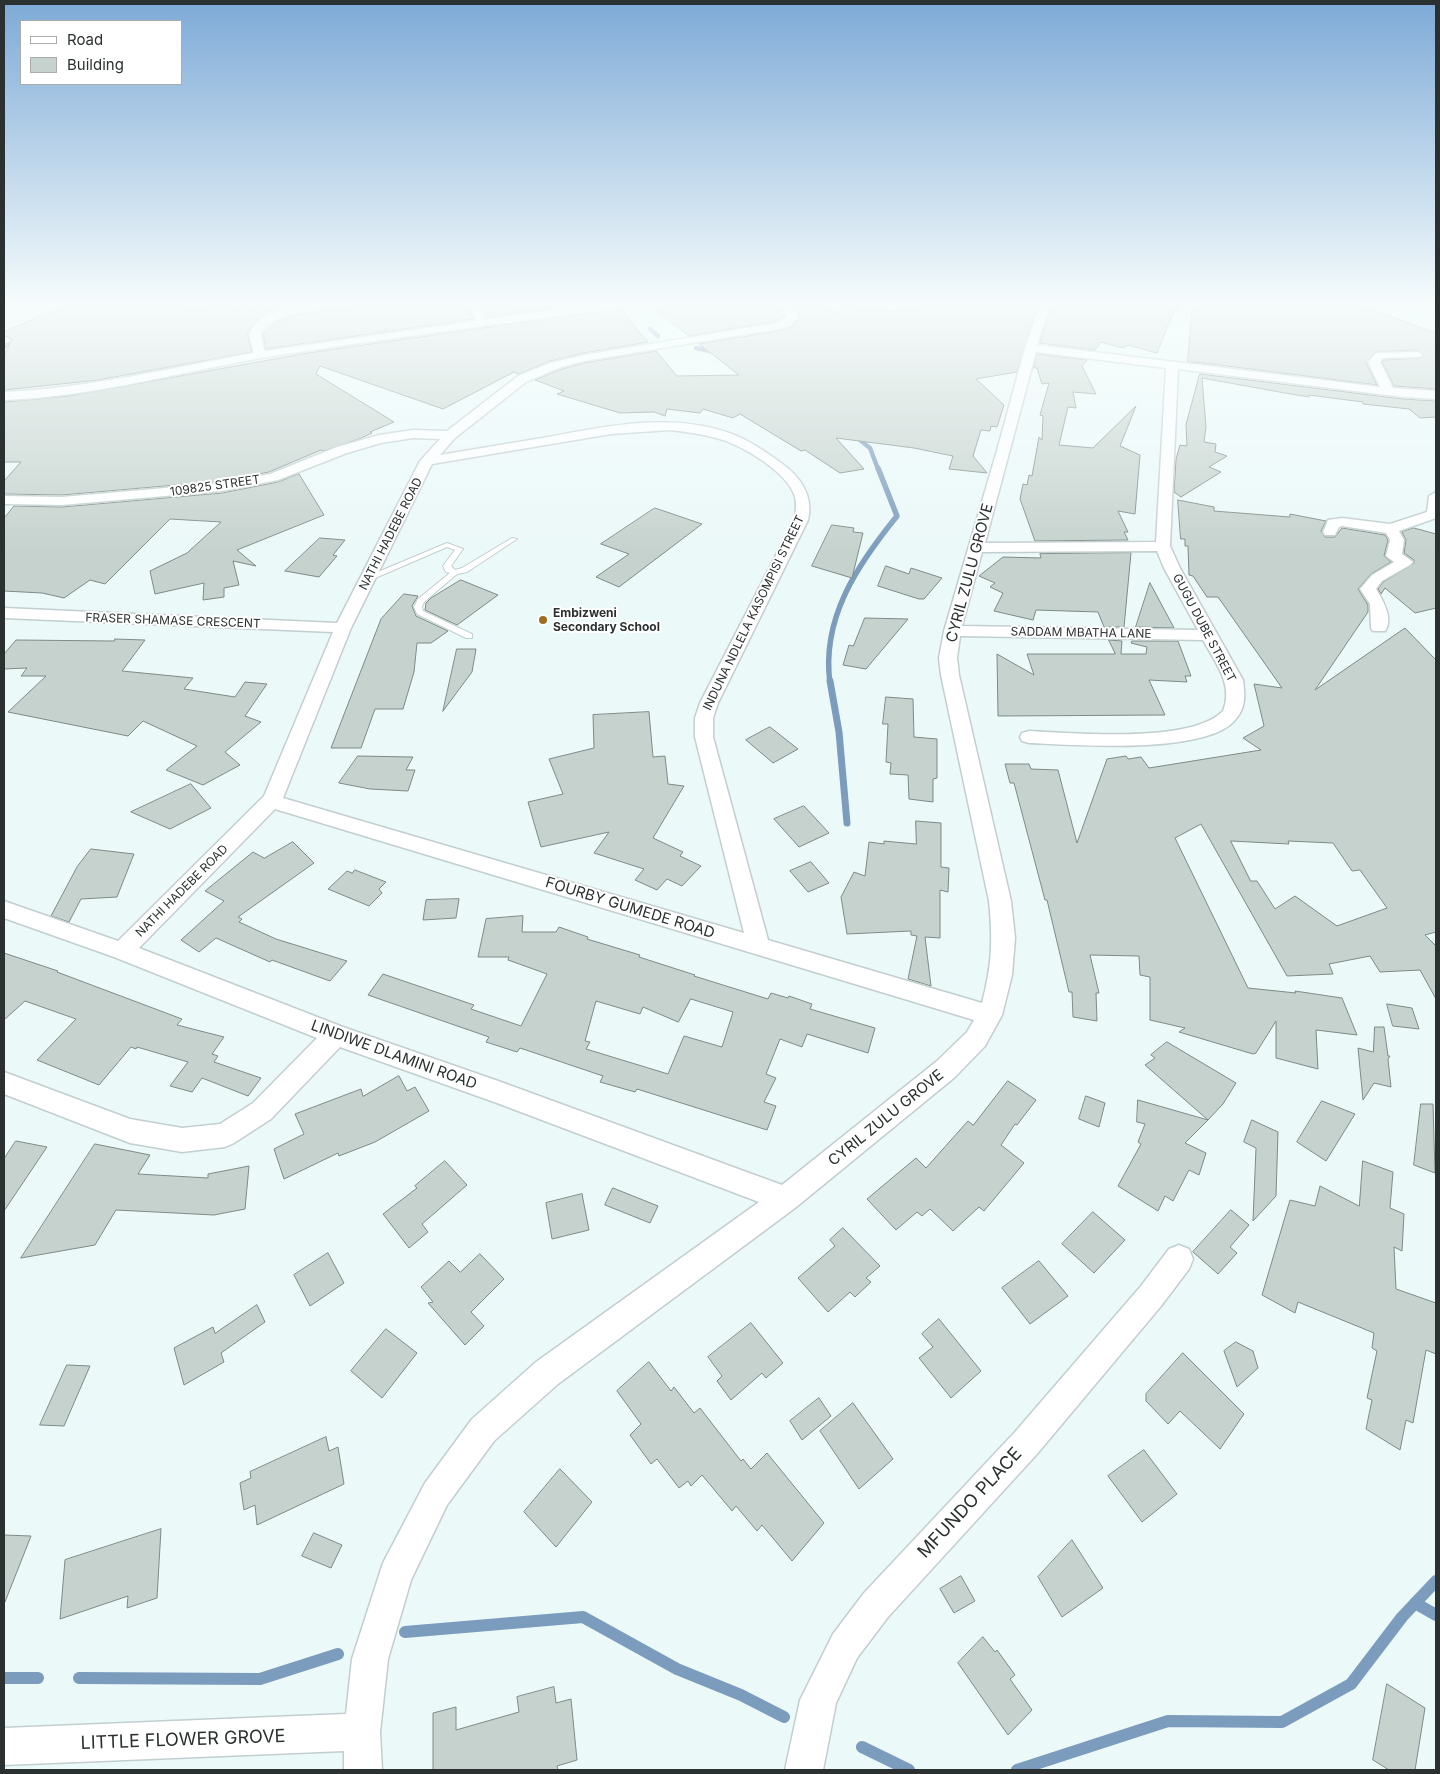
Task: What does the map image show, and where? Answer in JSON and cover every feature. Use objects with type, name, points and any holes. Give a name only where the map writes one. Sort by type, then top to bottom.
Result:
[{"type":"street","points":[[4,396],[55,393],[100,386]]},
{"type":"street","name":"NATHI HADEBE ROAD","points":[[122,951],[271,801],[278,790],[343,628],[370,578],[427,461],[450,435],[513,386]]},
{"type":"street","name":"CYRIL ZULU GROVE","points":[[363,1770],[362,1732],[370,1659],[394,1576],[436,1494],[483,1430],[547,1373],[785,1200],[946,1069],[976,1039],[990,1015],[1001,975],[1004,938],[1000,902],[950,675],[948,658],[952,631],[1021,386]]},
{"type":"street","name":"GUGU DUBE STREET","points":[[1029,737],[1139,738],[1181,735],[1215,728],[1227,718],[1234,707],[1236,695],[1234,680],[1172,568],[1163,546],[1171,386]]},
{"type":"street","points":[[1343,386],[1430,395],[1436,408]]},
{"type":"street","points":[[1385,386],[1388,391]]},
{"type":"street","name":"INDUNA NDLELA KASOMPISI STREET","points":[[427,461],[635,426],[678,426],[722,435],[742,443],[769,459],[797,485],[804,499],[804,510],[801,520],[709,703],[704,718],[704,737],[758,946]]},
{"type":"street","name":"109825 STREET","points":[[4,500],[96,499],[222,487],[273,477],[342,450],[379,439],[413,434],[450,435]]},
{"type":"street","points":[[1330,532],[1333,523],[1342,522],[1391,529],[1434,514],[1436,496],[1434,479]]},
{"type":"street","points":[[1378,628],[1378,604],[1368,589],[1377,578],[1405,562],[1394,556],[1397,540],[1391,529]]},
{"type":"street","points":[[976,548],[1163,546]]},
{"type":"street","name":"FRASER SHAMASE CRESCENT","points":[[4,613],[343,628]]},
{"type":"street","name":"SADDAM MBATHA LANE","points":[[952,631],[1210,635]]},
{"type":"street","name":"FOURBY GUMEDE ROAD","points":[[271,801],[990,1015]]},
{"type":"street","name":"LINDIWE DLAMINI ROAD","points":[[4,909],[122,951],[336,1035],[501,1092],[785,1200]]},
{"type":"street","points":[[4,1082],[130,1131],[182,1140],[225,1134],[262,1111],[336,1035]]},
{"type":"street","name":"MFUNDO PLACE","points":[[804,1770],[818,1700],[845,1646],[876,1605],[1026,1443],[1151,1296],[1179,1259]]},
{"type":"street","name":"LITTLE FLOWER GROVE","points":[[4,1747],[362,1732]]},
{"type":"lane","points":[[469,636],[420,612],[418,607],[421,601],[455,572],[464,570],[514,539]]},
{"type":"lane","points":[[370,578],[447,545],[459,549],[447,566],[449,570],[455,572]]},
{"type":"building","points":[[4,386],[44,386],[4,390]]},
{"type":"building","points":[[126,386],[335,386],[394,422],[359,439],[323,451],[321,450],[269,472],[222,481],[62,495],[4,494],[4,481],[21,462],[4,462],[4,402],[69,396]]},
{"type":"building","points":[[377,386],[488,386],[443,409]]},
{"type":"building","points":[[550,386],[983,386],[1004,405],[997,427],[991,426],[990,431],[981,430],[973,456],[987,473],[949,469],[953,456],[914,448],[836,438],[864,469],[840,473],[805,450],[801,451],[740,414],[733,418],[703,409],[700,413],[667,409],[665,416],[654,412],[620,413],[557,394],[564,391]]},
{"type":"building","points":[[1048,386],[1092,386],[1096,394],[1073,392],[1076,408],[1068,407],[1059,445],[1093,448],[1136,406],[1120,446],[1140,455],[1135,514],[1118,511],[1128,532],[1124,532],[1128,540],[1035,541],[1020,499],[1023,484],[1027,485],[1029,475],[1032,476],[1039,437],[1042,440],[1043,416],[1040,415]]},
{"type":"building","points":[[1197,386],[1203,386],[1206,427],[1204,442],[1216,444],[1215,452],[1227,456],[1209,467],[1221,472],[1181,497],[1174,492],[1176,459],[1180,445],[1187,446],[1186,425]]},
{"type":"building","points":[[1246,386],[1296,386],[1403,399],[1436,401],[1436,417],[1420,418],[1409,409],[1309,395],[1309,397]]},
{"type":"building","points":[[1394,386],[1436,386],[1436,389]]},
{"type":"building","points":[[299,474],[324,515],[237,550],[256,566],[233,561],[239,585],[224,588],[224,597],[203,600],[204,583],[155,594],[150,571],[187,553],[221,522],[170,519],[105,584],[90,580],[64,598],[42,593],[4,591],[4,518],[14,506],[62,507],[222,493],[278,482]]},
{"type":"building","points":[[1178,500],[1214,507],[1214,511],[1290,517],[1290,514],[1326,521],[1321,531],[1325,537],[1335,537],[1342,528],[1385,535],[1388,540],[1384,556],[1391,562],[1371,574],[1358,589],[1368,605],[1368,612],[1315,690],[1405,628],[1436,660],[1436,932],[1425,935],[1436,946],[1436,999],[1420,970],[1380,972],[1370,956],[1329,964],[1333,974],[1287,976],[1201,824],[1175,838],[1248,988],[1296,993],[1295,991],[1342,998],[1357,1035],[1316,1030],[1318,1069],[1276,1058],[1276,1021],[1256,1053],[1253,1054],[1179,1032],[1185,1028],[1150,1020],[1150,977],[1140,975],[1139,956],[1090,955],[1099,993],[1096,993],[1097,1021],[1073,1017],[1072,992],[1069,992],[1047,900],[1045,900],[1014,783],[1010,783],[1005,764],[1029,764],[1031,769],[1058,770],[1077,843],[1107,759],[1126,756],[1128,759],[1141,757],[1149,768],[1261,750],[1243,738],[1264,726],[1254,684],[1282,688],[1218,597],[1207,597],[1193,576],[1189,575],[1188,546],[1185,546],[1185,539],[1181,539]],"holes":[[[1231,841],[1289,844],[1288,841],[1333,843],[1352,871],[1360,870],[1387,908],[1337,926],[1295,896],[1275,909],[1257,881],[1251,881]]]},
{"type":"building","points":[[655,508],[702,524],[619,587],[596,577],[629,554],[601,544]]},
{"type":"building","points":[[832,525],[854,528],[853,532],[863,533],[852,578],[812,566]]},
{"type":"building","points":[[1414,528],[1436,534],[1436,608],[1415,613],[1385,588],[1381,594],[1378,589],[1383,582],[1414,563],[1414,560],[1404,553],[1406,540],[1402,532]]},
{"type":"building","points":[[320,538],[345,540],[333,555],[337,556],[319,577],[285,571]]},
{"type":"building","points":[[1131,553],[1124,627],[1104,627],[1098,612],[1036,610],[1033,620],[994,611],[1003,593],[990,587],[995,583],[979,576],[1003,557],[1041,558],[1040,554]]},
{"type":"building","points":[[886,566],[909,574],[911,568],[942,578],[924,599],[919,599],[878,586]]},
{"type":"building","points":[[461,580],[498,595],[457,625],[425,610],[426,603],[431,598]]},
{"type":"building","points":[[1150,583],[1173,626],[1174,628],[1136,627]]},
{"type":"building","points":[[404,594],[418,596],[412,606],[416,616],[448,631],[431,643],[417,643],[414,672],[403,709],[375,709],[361,748],[331,748],[381,619]]},
{"type":"building","points":[[865,618],[908,619],[866,669],[843,665],[849,645],[853,646]]},
{"type":"building","points":[[115,639],[145,640],[122,671],[193,678],[184,689],[235,697],[245,682],[267,684],[245,716],[261,722],[225,752],[240,765],[203,785],[166,770],[197,746],[143,721],[128,736],[8,712],[46,676],[21,676],[27,668],[4,669],[4,654],[16,640],[114,641]]},
{"type":"building","points":[[1109,640],[1122,641],[1121,654],[1146,654],[1147,647],[1131,643],[1132,641],[1178,641],[1191,676],[1185,676],[1187,682],[1149,680],[1165,715],[998,716],[997,654],[1034,675],[1027,654],[1115,654]]},
{"type":"building","points":[[457,649],[476,649],[472,672],[443,711]]},
{"type":"building","points":[[886,697],[913,699],[914,737],[937,739],[937,778],[933,779],[933,802],[909,799],[908,775],[890,774],[891,763],[886,762],[888,724],[883,724]]},
{"type":"building","points":[[649,712],[653,757],[665,756],[668,784],[684,786],[653,838],[683,852],[680,856],[701,866],[682,886],[667,879],[657,890],[635,880],[644,869],[594,853],[609,832],[541,847],[528,802],[563,794],[549,759],[594,748],[593,715]]},
{"type":"building","points":[[770,727],[798,749],[773,763],[746,740]]},
{"type":"building","points":[[358,756],[413,757],[406,770],[415,770],[408,791],[370,789],[339,783]]},
{"type":"building","points":[[191,784],[211,808],[170,829],[131,812]]},
{"type":"building","points":[[804,806],[829,833],[799,847],[774,819]]},
{"type":"building","points":[[916,821],[941,823],[941,867],[949,868],[948,892],[940,890],[940,938],[925,937],[931,986],[908,979],[917,936],[911,935],[911,931],[847,934],[841,897],[854,872],[865,876],[869,842],[884,844],[884,841],[916,844]]},
{"type":"building","points":[[293,842],[314,863],[238,917],[242,919],[239,922],[276,939],[347,961],[330,981],[272,960],[270,962],[216,938],[199,952],[181,940],[224,901],[205,891],[253,852],[264,858]]},
{"type":"building","points":[[91,849],[134,854],[117,897],[81,899],[69,922],[51,916],[77,867]]},
{"type":"building","points":[[811,862],[829,883],[808,892],[790,871]]},
{"type":"building","points":[[355,870],[386,882],[379,889],[382,893],[369,906],[328,889],[347,871],[352,873]]},
{"type":"building","points":[[459,899],[456,918],[423,920],[426,900]]},
{"type":"building","points":[[523,916],[522,932],[556,932],[559,927],[588,937],[587,939],[640,955],[639,957],[694,976],[768,999],[771,993],[788,998],[789,996],[812,1004],[810,1009],[875,1028],[868,1053],[807,1034],[802,1047],[780,1039],[766,1074],[776,1078],[764,1102],[776,1106],[767,1130],[637,1089],[635,1092],[600,1082],[603,1076],[520,1048],[517,1052],[486,1042],[489,1037],[368,995],[383,974],[474,1005],[471,1009],[521,1026],[547,974],[508,960],[509,957],[478,957],[486,919]],"holes":[[[691,999],[733,1012],[722,1047],[684,1036],[668,1074],[586,1049],[590,1042],[585,1041],[596,1001],[640,1014],[643,1007],[678,1022]]]},
{"type":"building","points":[[4,953],[58,971],[182,1019],[177,1025],[224,1037],[212,1054],[218,1056],[214,1062],[261,1078],[248,1096],[202,1078],[192,1092],[170,1086],[188,1062],[137,1047],[136,1049],[131,1047],[99,1085],[37,1060],[76,1019],[25,1001],[4,1020]]},
{"type":"building","points":[[1387,1004],[1412,1008],[1419,1029],[1393,1026]]},
{"type":"building","points":[[1375,1027],[1384,1027],[1388,1056],[1390,1056],[1388,1059],[1391,1087],[1374,1083],[1363,1100],[1358,1048],[1373,1052]]},
{"type":"building","points":[[1167,1042],[1236,1083],[1223,1104],[1208,1120],[1145,1065],[1155,1058],[1151,1055]]},
{"type":"building","points":[[399,1076],[407,1091],[415,1087],[429,1111],[375,1142],[339,1156],[338,1153],[284,1179],[274,1149],[304,1134],[295,1114],[361,1089],[363,1096]]},
{"type":"building","points":[[1008,1081],[1036,1100],[1017,1125],[1015,1124],[1001,1145],[1024,1163],[984,1211],[979,1207],[953,1231],[930,1209],[922,1216],[917,1212],[896,1230],[867,1199],[916,1158],[926,1168],[968,1121],[973,1125]]},
{"type":"building","points":[[1086,1096],[1105,1103],[1099,1127],[1079,1119]]},
{"type":"building","points":[[1138,1100],[1208,1120],[1185,1143],[1206,1153],[1199,1175],[1189,1170],[1173,1201],[1165,1196],[1158,1211],[1118,1186],[1141,1144],[1138,1142],[1145,1124],[1137,1122]]},
{"type":"building","points":[[1322,1101],[1355,1114],[1326,1161],[1297,1142]]},
{"type":"building","points":[[1421,1104],[1433,1104],[1435,1173],[1414,1165]]},
{"type":"building","points":[[1252,1120],[1278,1132],[1276,1196],[1253,1221],[1256,1148],[1244,1142]]},
{"type":"building","points":[[16,1141],[47,1147],[4,1211],[4,1159]]},
{"type":"building","points":[[95,1144],[150,1155],[138,1174],[208,1178],[208,1174],[249,1166],[245,1209],[214,1215],[116,1210],[95,1245],[21,1258]]},
{"type":"building","points":[[445,1161],[467,1185],[422,1224],[428,1232],[409,1248],[383,1214],[417,1188],[415,1186]]},
{"type":"building","points":[[1363,1161],[1393,1172],[1390,1208],[1404,1214],[1402,1251],[1394,1247],[1396,1289],[1436,1303],[1436,1354],[1426,1350],[1413,1423],[1406,1420],[1400,1450],[1366,1429],[1372,1400],[1367,1398],[1377,1351],[1372,1348],[1374,1333],[1298,1302],[1295,1313],[1262,1295],[1290,1200],[1315,1206],[1320,1186],[1359,1206]]},
{"type":"building","points":[[613,1188],[658,1206],[650,1223],[605,1205]]},
{"type":"building","points":[[582,1194],[589,1230],[552,1239],[546,1203]]},
{"type":"building","points":[[1231,1210],[1249,1225],[1230,1247],[1237,1253],[1218,1274],[1193,1252]]},
{"type":"building","points":[[1093,1212],[1125,1240],[1094,1273],[1062,1244]]},
{"type":"building","points":[[843,1228],[880,1266],[866,1278],[871,1282],[855,1297],[850,1292],[828,1312],[798,1278],[835,1246],[830,1240]]},
{"type":"building","points":[[328,1253],[344,1283],[310,1306],[294,1275]]},
{"type":"building","points":[[480,1254],[504,1279],[471,1312],[484,1326],[465,1345],[428,1303],[433,1302],[421,1287],[449,1261],[460,1272]]},
{"type":"building","points":[[1039,1261],[1068,1296],[1030,1324],[1002,1288]]},
{"type":"building","points":[[257,1305],[265,1322],[221,1353],[224,1362],[184,1385],[174,1348],[213,1327],[215,1333]]},
{"type":"building","points":[[939,1319],[981,1371],[951,1398],[919,1358],[933,1347],[922,1334]]},
{"type":"building","points":[[751,1323],[783,1363],[766,1378],[762,1373],[731,1400],[717,1381],[722,1376],[708,1357]]},
{"type":"building","points":[[386,1329],[417,1353],[382,1398],[351,1371]]},
{"type":"building","points":[[1236,1342],[1253,1351],[1258,1368],[1237,1387],[1224,1351]]},
{"type":"building","points":[[1183,1353],[1244,1414],[1220,1449],[1180,1411],[1168,1424],[1146,1401],[1146,1394]]},
{"type":"building","points":[[649,1362],[671,1391],[674,1387],[694,1413],[700,1408],[741,1461],[743,1459],[751,1469],[767,1453],[824,1523],[792,1561],[762,1525],[757,1531],[736,1506],[732,1511],[702,1475],[691,1486],[688,1481],[679,1488],[657,1459],[651,1464],[630,1435],[641,1424],[617,1391]]},
{"type":"building","points":[[67,1365],[90,1366],[64,1426],[40,1425]]},
{"type":"building","points":[[819,1398],[831,1416],[802,1440],[790,1421]]},
{"type":"building","points":[[853,1403],[893,1459],[859,1489],[820,1431]]},
{"type":"building","points":[[326,1437],[329,1451],[338,1447],[344,1484],[257,1525],[255,1505],[244,1510],[240,1483],[251,1478],[250,1472]]},
{"type":"building","points":[[1144,1450],[1177,1494],[1142,1522],[1108,1476]]},
{"type":"building","points":[[560,1469],[592,1502],[556,1547],[524,1512]]},
{"type":"building","points":[[161,1529],[157,1598],[127,1608],[128,1596],[60,1619],[65,1560]]},
{"type":"building","points":[[314,1533],[342,1545],[331,1568],[302,1556]]},
{"type":"building","points":[[4,1535],[31,1536],[5,1602],[4,1602]]},
{"type":"building","points":[[1072,1540],[1103,1588],[1062,1617],[1038,1577]]},
{"type":"building","points":[[961,1576],[975,1601],[954,1613],[940,1589]]},
{"type":"building","points":[[983,1637],[995,1652],[997,1650],[1015,1675],[1010,1679],[1032,1710],[1008,1735],[958,1663]]},
{"type":"building","points":[[1387,1684],[1425,1708],[1415,1770],[1389,1770],[1373,1760]]},
{"type":"building","points":[[554,1687],[556,1703],[571,1699],[577,1760],[557,1766],[558,1770],[433,1770],[433,1713],[456,1707],[456,1730],[519,1712],[517,1697]]},
{"type":"waterway","points":[[855,436],[870,448],[878,469]]},
{"type":"waterway","points":[[830,683],[829,659],[831,636],[837,614],[856,573],[897,516],[878,468]]},
{"type":"waterway","points":[[830,681],[839,732],[847,823]]},
{"type":"waterway","points":[[1415,1603],[1436,1581]]},
{"type":"waterway","points":[[1017,1770],[1168,1721],[1282,1722],[1351,1684],[1402,1617],[1415,1603]]},
{"type":"waterway","points":[[1415,1603],[1436,1615]]},
{"type":"waterway","points":[[405,1632],[583,1617],[677,1669],[741,1695],[784,1717]]},
{"type":"waterway","points":[[79,1678],[260,1679],[338,1654]]},
{"type":"waterway","points":[[4,1678],[38,1678]]},
{"type":"waterway","points":[[862,1747],[909,1770]]},
{"type":"place","name":"Embizweni Secondary School","points":[[543,620]]}]
